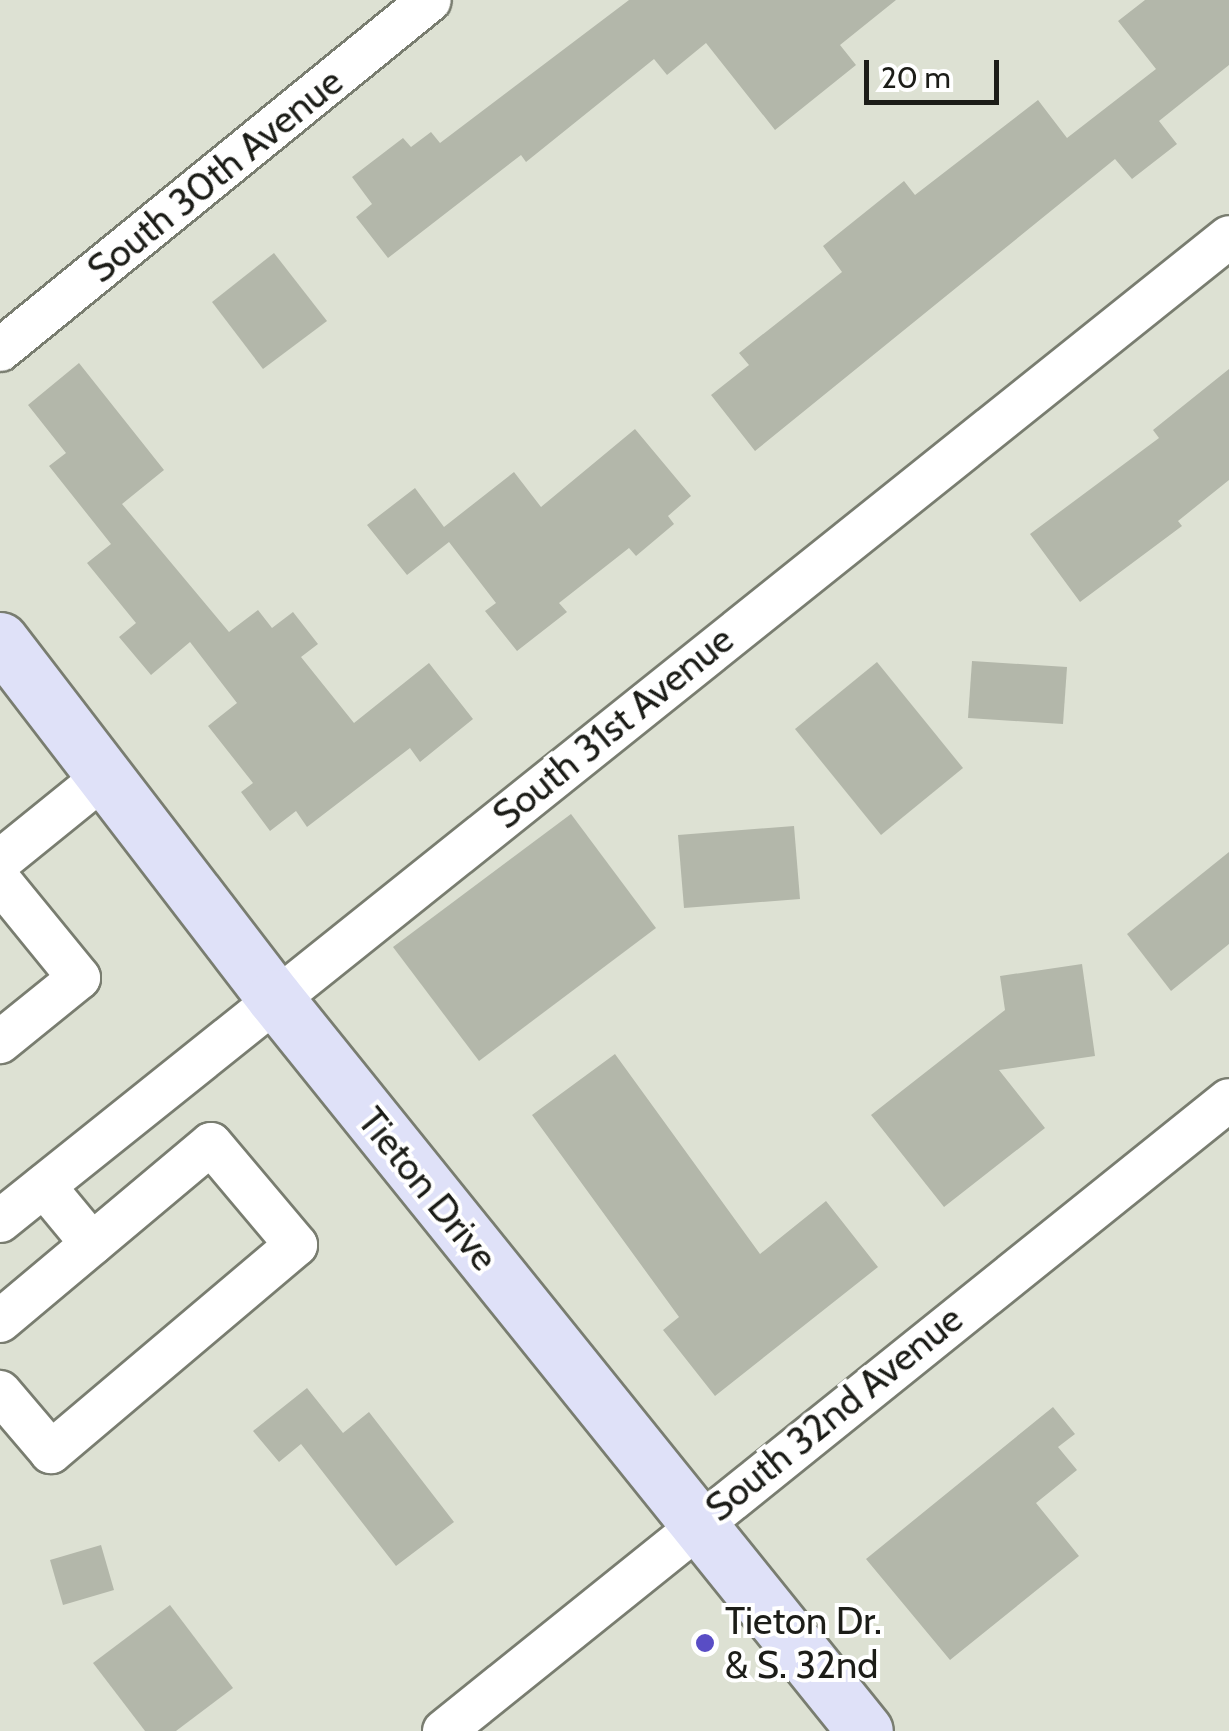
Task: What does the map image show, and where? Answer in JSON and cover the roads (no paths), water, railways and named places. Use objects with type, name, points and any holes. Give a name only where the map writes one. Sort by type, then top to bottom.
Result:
[{"type":"main road","name":"Tieton Drive","points":[[0,640],[274,997],[865,1731]]},
{"type":"street","name":"South 30th Avenue","points":[[0,350],[430,0]]},
{"type":"street","name":"South 31st Avenue","points":[[14,1202],[1229,236]]},
{"type":"street","points":[[0,861],[105,776]]},
{"type":"street","points":[[0,881],[78,978],[0,1042]]},
{"type":"street","name":"South 32nd Avenue","points":[[444,1731],[698,1522],[1229,1100]]},
{"type":"street","points":[[0,1321],[210,1144],[296,1246],[51,1452],[0,1392]]},
{"type":"street","points":[[14,1202],[92,1244]]},
{"type":"place","name":"Tieton Dr. & S. 32nd","points":[[705,1643]]}]
